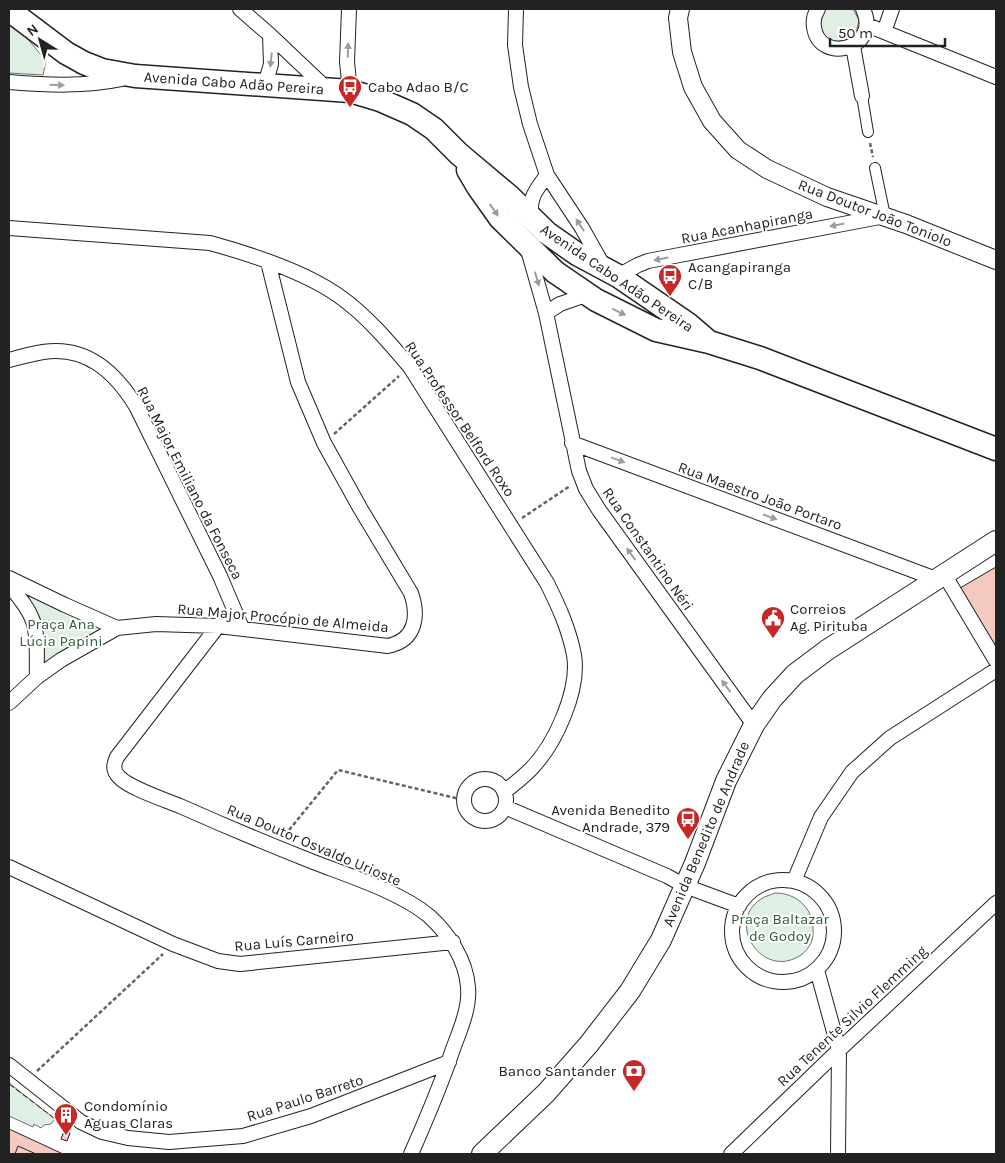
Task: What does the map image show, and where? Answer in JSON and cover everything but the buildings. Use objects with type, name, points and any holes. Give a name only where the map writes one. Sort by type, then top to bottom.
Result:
[{"type":"main road","name":"Avenida Cabo Adão Pereira","points":[[9,10],[66,54],[102,70],[136,76],[350,92],[380,100],[412,114],[434,129],[459,154],[509,196],[530,218],[561,244],[612,272],[688,324],[709,342]]},
{"type":"main road","name":"Avenida Cabo Adão Pereira","points":[[459,154],[478,187],[500,218],[555,272],[586,295],[656,330],[709,342],[760,358],[996,449]]},
{"type":"main road","points":[[527,245],[527,227],[530,218]]},
{"type":"main road","points":[[586,295],[605,290],[612,272]]},
{"type":"main road","name":"Avenida Benedito de Andrade","points":[[482,1154],[546,1093],[589,1044],[630,991],[661,940],[695,863],[726,781],[754,725],[772,699],[795,674],[827,650],[996,541]]},
{"type":"street","points":[[240,9],[327,89]]},
{"type":"street","points":[[349,9],[347,62],[350,92]]},
{"type":"street","points":[[516,9],[514,45],[521,87],[530,124],[547,175],[612,272]]},
{"type":"street","name":"Rua Doutor João Toniolo","points":[[680,9],[678,18],[682,52],[693,87],[712,121],[738,150],[767,169],[827,197],[885,216],[996,260]]},
{"type":"street","points":[[818,9],[813,22],[814,31],[819,40],[826,46],[835,49],[853,46],[865,33],[867,25],[863,9]]},
{"type":"street","points":[[884,32],[892,9]]},
{"type":"street","points":[[867,25],[996,77]]},
{"type":"street","points":[[264,85],[271,64],[270,35]]},
{"type":"street","points":[[853,46],[868,132]]},
{"type":"street","points":[[9,82],[70,85],[91,84],[136,76]]},
{"type":"street","points":[[875,168],[885,216]]},
{"type":"street","points":[[530,218],[532,197],[547,175]]},
{"type":"street","name":"Rua Acanhapiranga","points":[[612,272],[648,261],[885,216]]},
{"type":"street","name":"Rua Professor Belford Roxo","points":[[9,228],[210,243],[237,250],[303,276],[338,295],[383,335],[410,367],[547,583],[565,621],[574,657],[572,689],[564,716],[547,748],[505,799]]},
{"type":"street","name":"Rua Constantino Néri","points":[[527,245],[546,313],[572,443],[586,489],[599,510],[754,725]]},
{"type":"street","name":"Rua Major Procópio de Almeida","points":[[9,703],[36,677],[61,660],[118,628],[156,624],[218,626],[388,646],[397,644],[406,638],[411,630],[415,618],[415,606],[411,592],[360,508],[324,443],[298,382],[268,262]]},
{"type":"street","points":[[546,313],[560,304],[586,295]]},
{"type":"street","name":"Rua Major Emiliano da Fonseca","points":[[9,360],[44,352],[69,352],[92,360],[123,385],[136,406],[202,540],[242,628]]},
{"type":"street","name":"Rua Maestro João Portaro","points":[[572,443],[940,576]]},
{"type":"street","points":[[940,576],[996,662]]},
{"type":"street","points":[[9,578],[65,606],[118,628]]},
{"type":"street","points":[[9,585],[25,605],[33,621],[36,638],[36,677]]},
{"type":"street","name":"Rua Doutor Osvaldo Urioste","points":[[218,626],[117,756],[114,771],[129,784],[275,847],[380,888],[411,904],[428,916],[453,942],[465,968],[468,988],[465,1017],[436,1099],[411,1154]]},
{"type":"street","points":[[794,881],[821,817],[852,772],[890,738],[996,670]]},
{"type":"street","points":[[481,780],[495,782],[501,786],[505,799],[501,813],[489,821],[482,821],[469,814],[464,800],[465,793],[469,787],[481,780]]},
{"type":"street","points":[[505,799],[685,886],[738,906]]},
{"type":"street","name":"Rua Luís Carneiro","points":[[9,867],[173,944],[218,961],[240,964],[453,942]]},
{"type":"street","points":[[778,880],[794,881],[809,887],[820,896],[828,907],[833,920],[832,947],[826,960],[817,970],[802,979],[784,983],[766,980],[751,972],[739,958],[733,941],[732,923],[738,906],[749,894],[762,885],[778,880]]},
{"type":"street","name":"Rua Tenente Silvio Flemming","points":[[731,1154],[996,903]]},
{"type":"street","points":[[817,970],[839,1050],[838,1154]]},
{"type":"street","name":"Rua Paulo Barreto","points":[[9,1065],[81,1122],[102,1132],[128,1138],[169,1142],[242,1136],[311,1116],[449,1062]]},
{"type":"path","points":[[868,132],[875,168]]},
{"type":"path","points":[[324,443],[410,367]]},
{"type":"path","points":[[510,525],[582,478]]},
{"type":"path","points":[[275,847],[338,770],[464,800]]},
{"type":"path","points":[[28,1079],[173,944]]},
{"type":"green space","points":[[825,9],[853,9],[859,20],[856,33],[848,39],[840,41],[832,40],[826,36],[821,31],[819,24],[820,16]]},
{"type":"green space","points":[[9,18],[46,61],[43,75],[9,73]]},
{"type":"green space","name":"Praça Ana Lúcia Papini","points":[[18,590],[102,629],[88,639],[43,663]]},
{"type":"green space","name":"Praça Baltazar de Godoy","points":[[775,893],[796,899],[806,908],[812,920],[813,936],[809,947],[801,955],[787,961],[773,960],[762,955],[753,945],[748,934],[747,921],[751,909],[764,897]]},
{"type":"green space","points":[[9,1083],[55,1119],[51,1124],[44,1125],[41,1128],[34,1124],[33,1127],[9,1116]]},
{"type":"fence","points":[[9,1084],[70,1130]]},
{"type":"place","name":"Cabo Adao B/C","points":[[350,108]]},
{"type":"place","name":"Acangapiranga C/B","points":[[670,297]]},
{"type":"place","name":"Correios Ag. Pirituba","points":[[773,639]]},
{"type":"place","name":"Avenida Benedito Andrade, 379","points":[[688,840]]},
{"type":"place","name":"Banco Santander","points":[[634,1092]]},
{"type":"place","name":"Condomínio Aguas Claras","points":[[66,1136]]}]
